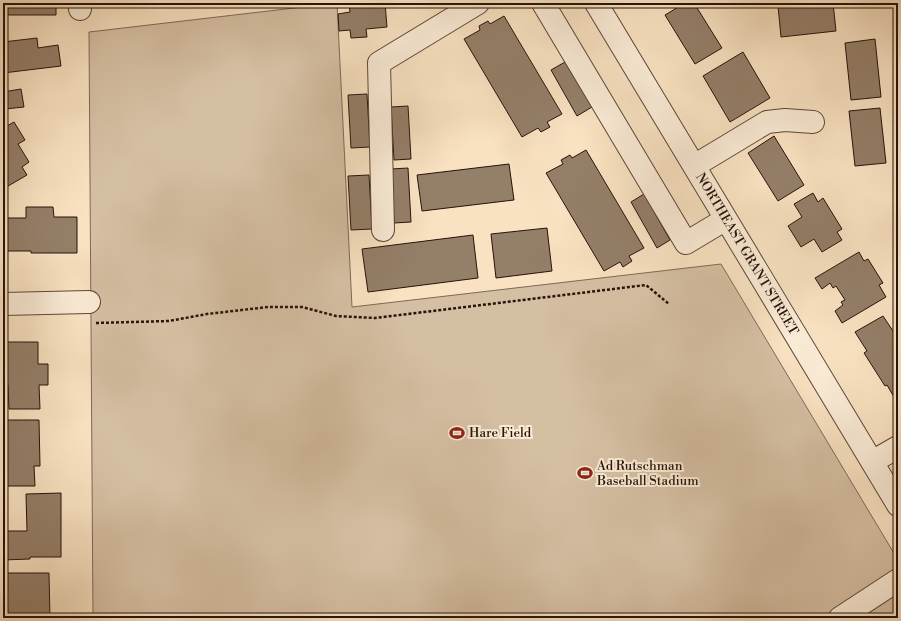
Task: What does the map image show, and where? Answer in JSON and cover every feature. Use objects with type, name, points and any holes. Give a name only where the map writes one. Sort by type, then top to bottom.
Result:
[{"type":"street","points":[[383,230],[379,63],[478,3]]},
{"type":"street","points":[[543,3],[686,242],[726,219]]},
{"type":"street","name":"NORTHEAST GRANT STREET","points":[[596,3],[898,505]]},
{"type":"street","points":[[694,166],[767,122],[785,120],[813,122]]},
{"type":"street","points":[[3,304],[91,313]]},
{"type":"street","points":[[872,462],[898,447]]},
{"type":"street","points":[[840,618],[898,580]]},
{"type":"path","points":[[91,313],[169,321],[207,314],[268,307],[302,307],[336,316],[375,318],[646,285],[669,304]]},
{"type":"shaded area","name":"Hare Field","points":[[337,3],[352,307],[721,264],[898,560],[898,618],[93,618],[89,32]]},
{"type":"building","points":[[3,3],[56,3],[56,15],[3,15]]},
{"type":"building","points":[[349,3],[385,3],[387,27],[366,29],[367,37],[351,38],[350,30],[339,31],[338,14],[350,12]]},
{"type":"building","points":[[685,3],[694,3],[722,48],[695,64],[665,15]]},
{"type":"building","points":[[808,3],[833,3],[836,31],[781,37],[778,6]]},
{"type":"building","points":[[504,16],[562,114],[547,122],[550,127],[541,132],[538,128],[522,137],[464,39],[480,30],[479,26],[488,21],[490,24]]},
{"type":"building","points":[[37,38],[38,48],[58,45],[61,66],[3,73],[3,42]]},
{"type":"building","points":[[875,39],[881,97],[851,100],[845,43]]},
{"type":"building","points":[[743,52],[770,98],[730,122],[703,76]]},
{"type":"building","points":[[565,62],[592,107],[577,116],[551,70]]},
{"type":"building","points":[[21,89],[24,107],[5,109],[3,106],[3,92]]},
{"type":"building","points":[[367,94],[370,147],[351,148],[348,95]]},
{"type":"building","points":[[408,106],[411,159],[394,160],[391,107]]},
{"type":"building","points":[[880,108],[886,163],[855,166],[849,111]]},
{"type":"building","points":[[14,122],[25,140],[18,144],[29,162],[22,167],[27,175],[3,189],[3,123],[5,127]]},
{"type":"building","points":[[774,136],[804,185],[778,201],[748,153]]},
{"type":"building","points":[[586,150],[644,248],[629,256],[632,261],[623,267],[620,262],[604,271],[546,173],[563,164],[561,160],[570,155],[572,158]]},
{"type":"building","points":[[509,164],[514,200],[422,211],[417,175]]},
{"type":"building","points":[[408,168],[411,222],[394,223],[391,169]]},
{"type":"building","points":[[369,175],[372,229],[351,230],[348,176]]},
{"type":"building","points":[[813,193],[818,202],[823,198],[842,229],[837,232],[842,240],[822,252],[814,239],[801,247],[788,226],[802,217],[794,204]]},
{"type":"building","points":[[644,194],[670,240],[657,248],[631,202]]},
{"type":"building","points":[[26,207],[53,207],[54,217],[77,217],[77,253],[31,253],[31,251],[3,251],[3,218],[26,218]]},
{"type":"building","points":[[547,228],[552,271],[496,278],[491,234]]},
{"type":"building","points":[[473,235],[478,278],[368,292],[362,249]]},
{"type":"building","points":[[859,252],[864,261],[868,259],[883,283],[879,285],[886,297],[842,323],[835,311],[843,305],[841,302],[845,300],[836,286],[833,288],[830,283],[822,289],[815,278]]},
{"type":"building","points":[[883,316],[893,331],[897,329],[898,331],[898,404],[887,385],[885,386],[864,353],[867,351],[855,332]]},
{"type":"building","points":[[4,342],[38,342],[38,364],[48,364],[48,385],[39,385],[40,409],[9,409],[8,385],[4,385]]},
{"type":"building","points":[[3,420],[39,420],[40,466],[34,466],[35,486],[3,486]]},
{"type":"building","points":[[61,493],[61,557],[30,557],[30,559],[3,560],[3,531],[27,531],[26,494]]},
{"type":"building","points":[[3,573],[49,573],[50,618],[3,618],[8,617],[7,598],[3,597]]},
{"type":"place","name":"Hare Field","points":[[457,433]]},
{"type":"place","name":"Ad Rutschman Baseball Stadium","points":[[585,473]]}]
